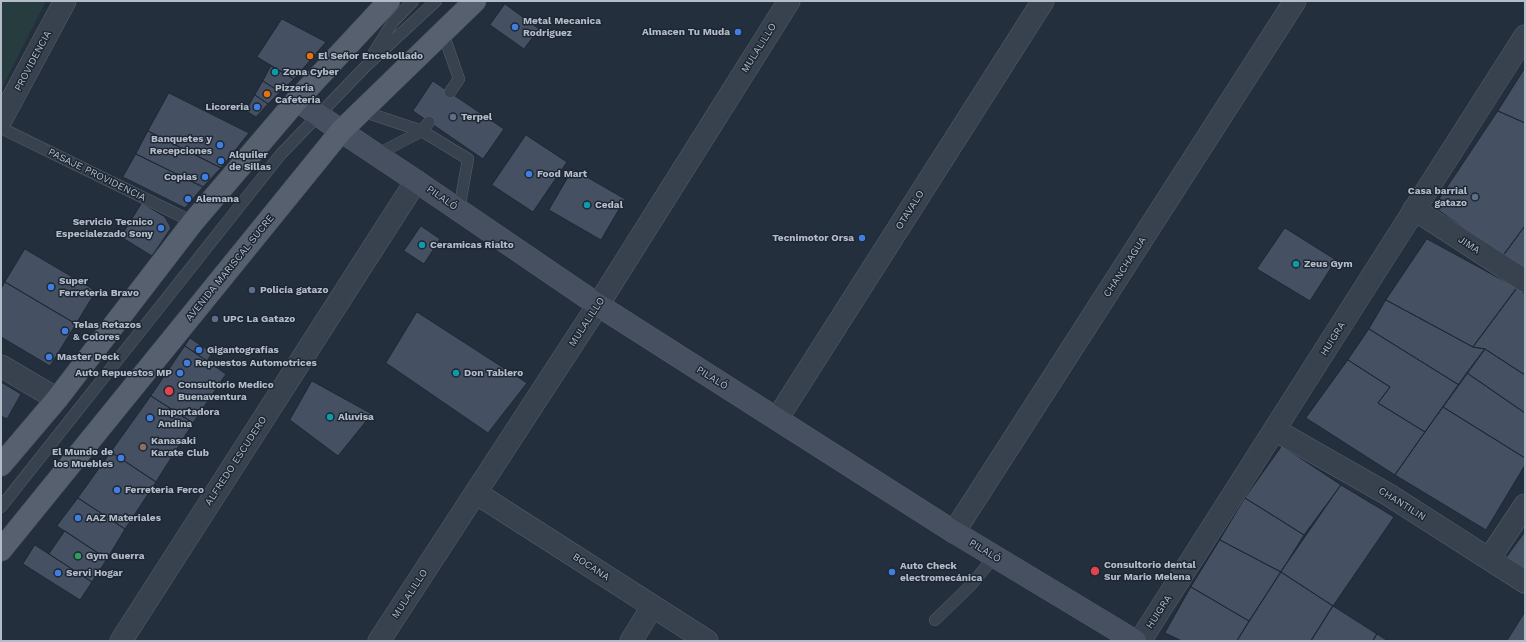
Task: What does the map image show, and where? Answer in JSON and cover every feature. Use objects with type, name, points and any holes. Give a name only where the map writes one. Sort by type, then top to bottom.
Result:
[{"type":"main road","points":[[1,465],[57,399],[193,222],[297,100],[389,1]]},
{"type":"main road","name":"AVENIDA MARISCAL SUCRE","points":[[1,550],[341,132],[475,1]]},
{"type":"street","name":"PROVIDENCIA","points":[[1,120],[65,1]]},
{"type":"street","name":"MULALILLO","points":[[379,641],[598,305],[789,1]]},
{"type":"street","name":"OTAVALO","points":[[777,419],[1043,1]]},
{"type":"street","name":"CHANCHAGUA","points":[[954,532],[1295,1]]},
{"type":"street","name":"HUIGRA","points":[[1140,641],[1525,36]]},
{"type":"street","name":"PILALÓ","points":[[297,100],[341,132],[416,181],[598,305],[954,532],[1135,641]]},
{"type":"street","name":"ALFREDO ESCUDERO","points":[[121,641],[416,181]]},
{"type":"street","name":"JIMA","points":[[1414,209],[1525,281]]},
{"type":"street","points":[[1,366],[57,399]]},
{"type":"street","name":"CHANTILIN","points":[[1275,430],[1390,495],[1525,582]]},
{"type":"street","name":"BOCANA","points":[[476,493],[706,641]]},
{"type":"street","points":[[1489,559],[1525,505]]},
{"type":"street","points":[[631,641],[652,607]]},
{"type":"lane","points":[[366,66],[393,22],[413,1]]},
{"type":"lane","points":[[1,507],[281,154],[366,66],[436,1]]},
{"type":"lane","points":[[443,33],[458,79],[450,92]]},
{"type":"lane","points":[[362,111],[425,127],[468,159],[459,210]]},
{"type":"lane","points":[[376,155],[425,127]]},
{"type":"lane","name":"PASAJE PROVIDENCIA","points":[[1,128],[193,222]]},
{"type":"lane","points":[[935,620],[971,585],[994,556]]},
{"type":"green space","points":[[1,1],[46,1],[1,90]]},
{"type":"building","name":"Metal Mecanica Rodriguez","points":[[505,4],[539,29],[524,49],[490,25]]},
{"type":"building","points":[[282,19],[326,42],[294,79],[257,57]]},
{"type":"building","name":"Zona Cyber","points":[[271,66],[294,79],[280,92],[263,81]]},
{"type":"building","points":[[1525,68],[1525,123],[1498,111]]},
{"type":"building","name":"Pizzeria Cafeteria","points":[[263,81],[280,92],[268,104],[255,95]]},
{"type":"building","name":"Terpel","points":[[433,81],[504,129],[483,159],[413,111]]},
{"type":"building","points":[[169,93],[249,133],[221,168],[148,131]]},
{"type":"building","name":"Licoreria","points":[[255,95],[268,104],[256,117],[246,111]]},
{"type":"building","points":[[1498,111],[1525,123],[1525,226],[1503,256],[1434,207]]},
{"type":"building","points":[[148,131],[221,168],[203,187],[136,154]]},
{"type":"building","name":"Food Mart","points":[[526,135],[567,162],[533,212],[492,185]]},
{"type":"building","points":[[136,154],[203,187],[185,208],[123,177]]},
{"type":"building","name":"Cedal","points":[[573,169],[625,199],[601,240],[549,210]]},
{"type":"building","points":[[142,203],[165,217],[171,228],[152,256],[121,237]]},
{"type":"building","name":"Ceramicas Rialto","points":[[421,226],[440,239],[424,264],[404,251]]},
{"type":"building","points":[[1525,226],[1525,269],[1503,256]]},
{"type":"building","name":"Zeus Gym","points":[[1285,228],[1336,260],[1310,301],[1257,269]]},
{"type":"building","points":[[1427,239],[1517,288],[1473,347],[1386,300]]},
{"type":"building","name":"Super Ferreteria Bravo","points":[[25,249],[96,291],[76,324],[5,282]]},
{"type":"building","points":[[5,282],[76,324],[50,366],[1,337],[1,289]]},
{"type":"building","points":[[1517,288],[1525,294],[1525,375],[1485,349],[1473,347]]},
{"type":"building","points":[[1386,300],[1473,347],[1485,349],[1459,385],[1369,329]]},
{"type":"building","name":"Don Tablero","points":[[417,312],[527,383],[488,433],[386,363]]},
{"type":"building","points":[[1369,329],[1459,385],[1425,432],[1378,403],[1390,387],[1348,360]]},
{"type":"building","name":"Gigantografías","points":[[190,338],[212,353],[207,361],[185,346]]},
{"type":"building","points":[[185,346],[226,374],[193,423],[151,396]]},
{"type":"building","points":[[1485,349],[1525,375],[1525,413],[1467,373]]},
{"type":"building","points":[[1348,360],[1390,387],[1378,403],[1425,432],[1395,475],[1306,418]]},
{"type":"building","points":[[1467,373],[1525,413],[1525,458],[1443,407]]},
{"type":"building","name":"Aluvisa","points":[[312,381],[372,414],[338,456],[290,420]]},
{"type":"building","points":[[1,382],[21,394],[7,419],[1,416]]},
{"type":"building","points":[[151,396],[193,423],[156,482],[111,452]]},
{"type":"building","points":[[1443,407],[1525,458],[1525,465],[1486,530],[1395,475]]},
{"type":"building","points":[[1282,446],[1341,485],[1304,535],[1245,498]]},
{"type":"building","name":"Ferreteria Ferco","points":[[111,452],[156,482],[125,529],[78,498]]},
{"type":"building","points":[[1341,485],[1394,517],[1333,606],[1281,572]]},
{"type":"building","points":[[78,498],[125,529],[107,559],[57,526]]},
{"type":"building","points":[[1245,498],[1304,535],[1281,572],[1220,540]]},
{"type":"building","name":"Gym Guerra","points":[[65,531],[107,559],[92,582],[49,554]]},
{"type":"building","points":[[1525,532],[1525,569],[1506,558]]},
{"type":"building","points":[[1220,540],[1281,572],[1249,621],[1191,587]]},
{"type":"building","name":"Servi Hogar","points":[[35,545],[92,582],[80,600],[23,564]]},
{"type":"building","points":[[1281,572],[1333,606],[1311,641],[1237,641]]},
{"type":"building","points":[[1191,587],[1249,621],[1237,641],[1182,641],[1165,633]]},
{"type":"building","points":[[1333,606],[1377,634],[1373,641],[1311,641]]},
{"type":"building","points":[[1525,612],[1525,641],[1507,641]]},
{"type":"building","points":[[1377,634],[1388,641],[1373,641]]},
{"type":"place","name":"Metal Mecanica Rodriguez","points":[[515,27]]},
{"type":"place","name":"Almacen Tu Muda","points":[[738,32]]},
{"type":"place","name":"El Señor Encebollado","points":[[310,56]]},
{"type":"place","name":"Zona Cyber","points":[[275,72]]},
{"type":"place","name":"Pizzeria Cafeteria","points":[[267,94]]},
{"type":"place","name":"Licoreria","points":[[257,107]]},
{"type":"place","name":"Terpel","points":[[453,117]]},
{"type":"place","name":"Banquetes y Recepciones","points":[[220,145]]},
{"type":"place","name":"Alquiler de Sillas","points":[[221,161]]},
{"type":"place","name":"Food Mart","points":[[529,174]]},
{"type":"place","name":"Copias","points":[[205,177]]},
{"type":"place","name":"Casa barrial gatazo","points":[[1475,197]]},
{"type":"place","name":"Alemana","points":[[188,199]]},
{"type":"place","name":"Cedal","points":[[587,205]]},
{"type":"place","name":"Servicio Tecnico Especialezado Sony","points":[[161,228]]},
{"type":"place","name":"Tecnimotor Orsa","points":[[862,238]]},
{"type":"place","name":"Ceramicas Rialto","points":[[422,245]]},
{"type":"place","name":"Zeus Gym","points":[[1296,264]]},
{"type":"place","name":"Super Ferreteria Bravo","points":[[51,287]]},
{"type":"place","name":"Policía gatazo","points":[[252,290]]},
{"type":"place","name":"UPC La Gatazo","points":[[215,319]]},
{"type":"place","name":"Telas Retazos & Colores","points":[[65,331]]},
{"type":"place","name":"Gigantografías","points":[[199,350]]},
{"type":"place","name":"Master Deck","points":[[49,357]]},
{"type":"place","name":"Repuestos Automotrices","points":[[187,363]]},
{"type":"place","name":"Auto Repuestos MP","points":[[180,373]]},
{"type":"place","name":"Don Tablero","points":[[456,373]]},
{"type":"place","name":"Consultorio Medico Buenaventura","points":[[169,391]]},
{"type":"place","name":"Aluvisa","points":[[330,417]]},
{"type":"place","name":"Importadora Andina","points":[[150,418]]},
{"type":"place","name":"Kanasaki Karate Club","points":[[143,447]]},
{"type":"place","name":"El Mundo de los Muebles","points":[[121,458]]},
{"type":"place","name":"Ferreteria Ferco","points":[[117,490]]},
{"type":"place","name":"AAZ Materiales","points":[[78,518]]},
{"type":"place","name":"Gym Guerra","points":[[78,556]]},
{"type":"place","name":"Consultorio dental Sur Mario Melena","points":[[1095,571]]},
{"type":"place","name":"Auto Check electromecánica","points":[[892,572]]},
{"type":"place","name":"Servi Hogar","points":[[58,573]]}]
